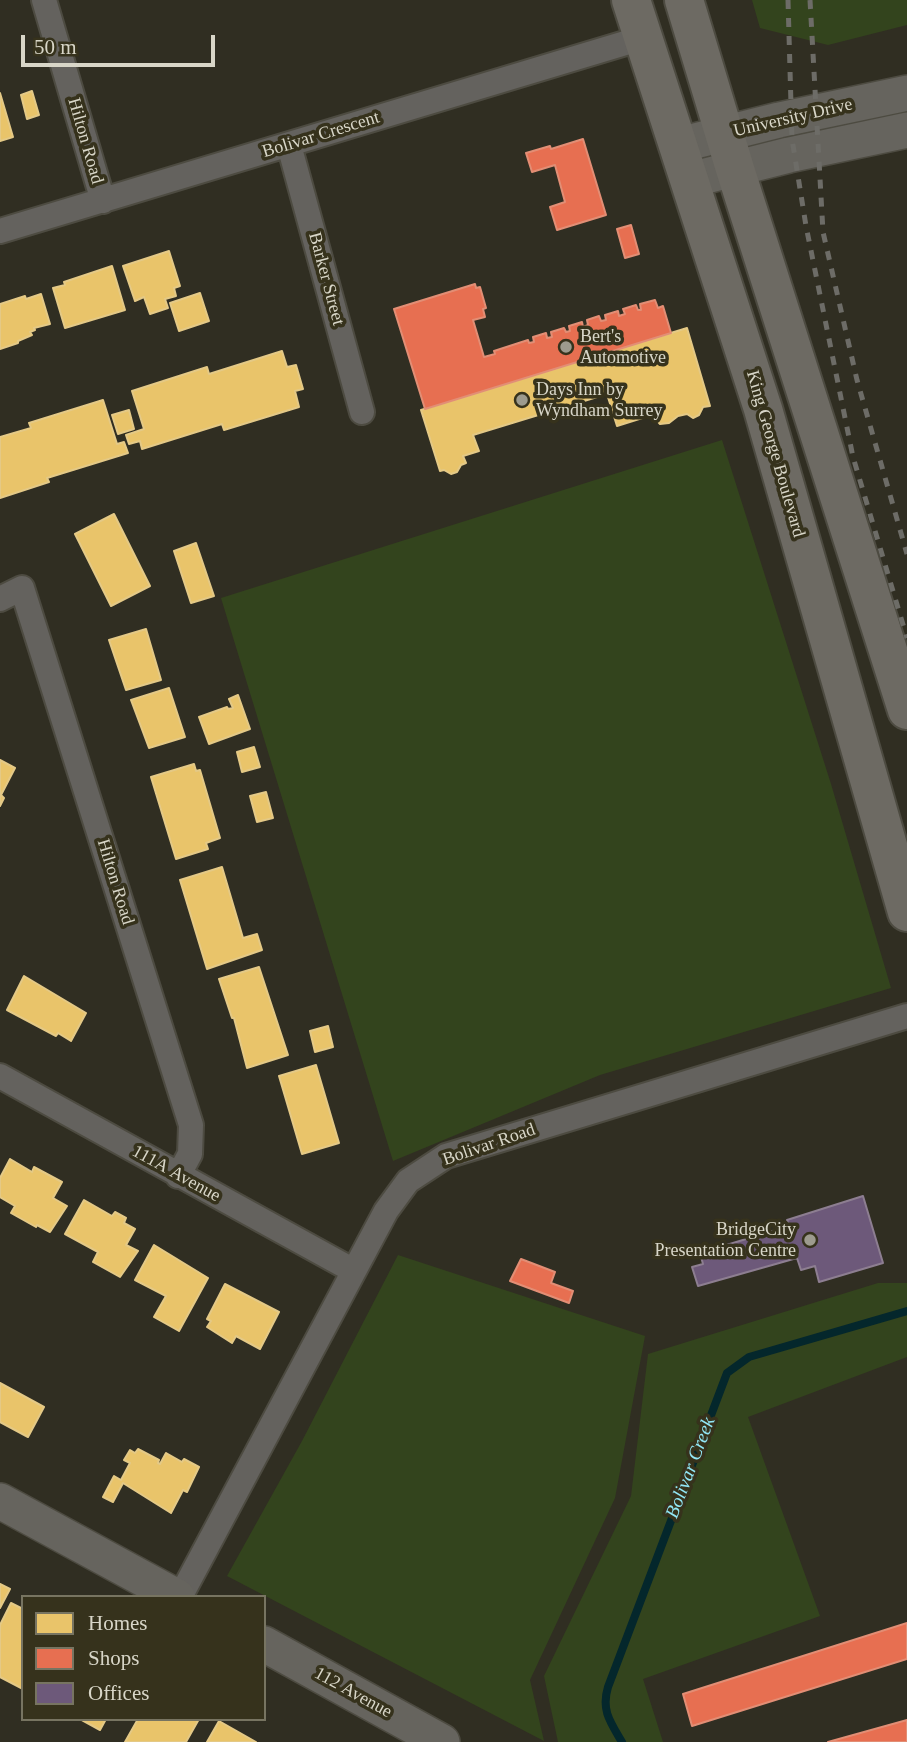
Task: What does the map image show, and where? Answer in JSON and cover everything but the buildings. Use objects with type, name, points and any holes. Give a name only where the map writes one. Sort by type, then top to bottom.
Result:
[{"type":"main road","name":"King George Boulevard","points":[[631,0],[763,409],[907,912]]},
{"type":"main road","points":[[684,0],[907,710]]},
{"type":"main road","name":"University Drive","points":[[684,163],[730,152],[907,93]]},
{"type":"main road","name":"University Drive","points":[[730,152],[907,130]]},
{"type":"main road","points":[[0,1501],[175,1595]]},
{"type":"main road","name":"112 Avenue","points":[[266,1645],[438,1741]]},
{"type":"street","name":"Hilton Road","points":[[44,0],[103,201]]},
{"type":"street","name":"Bolivar Crescent","points":[[0,231],[642,38]]},
{"type":"street","name":"Barker Street","points":[[289,145],[362,412]]},
{"type":"street","name":"Hilton Road","points":[[11,593],[191,1125],[190,1154],[178,1176]]},
{"type":"street","name":"Bolivar Road","points":[[180,1595],[386,1211],[408,1181],[446,1156],[907,1016]]},
{"type":"street","name":"111A Avenue","points":[[0,1076],[354,1271]]},
{"type":"green space","points":[[752,0],[907,0],[907,25],[828,45],[760,28]]},
{"type":"green space","points":[[722,440],[831,784],[891,988],[600,1075],[393,1161],[221,598]]},
{"type":"green space","points":[[398,1255],[645,1336],[615,1498],[530,1680],[544,1741],[227,1576],[302,1441]]},
{"type":"green space","points":[[878,1283],[907,1283],[907,1357],[748,1417],[820,1616],[643,1679],[663,1742],[558,1742],[544,1676],[631,1496],[648,1354]]},
{"type":"waterway","name":"Bolivar Creek","points":[[622,1742],[606,1709],[608,1687],[727,1373],[749,1357],[907,1311]]},
{"type":"railway","points":[[788,0],[792,139],[806,226],[853,457],[907,638]]},
{"type":"railway","points":[[810,0],[823,232],[857,380],[907,554]]},
{"type":"place","name":"Bert's Automotive","points":[[566,347]]},
{"type":"place","name":"Days Inn by Wyndham Surrey","points":[[522,400]]},
{"type":"place","name":"BridgeCity Presentation Centre","points":[[810,1240]]}]
